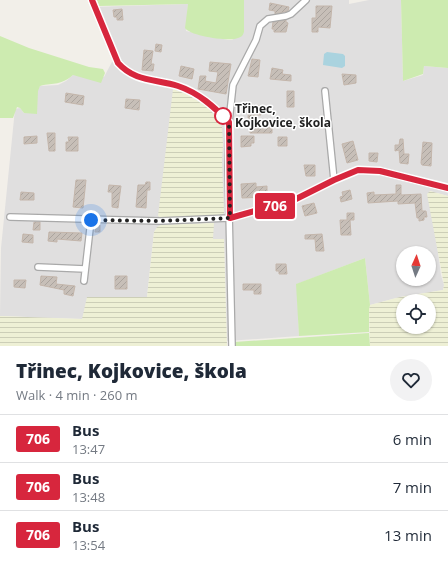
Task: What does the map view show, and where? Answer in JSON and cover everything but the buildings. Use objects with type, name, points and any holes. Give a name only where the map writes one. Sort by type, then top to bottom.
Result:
[{"type":"street","points":[[92,0],[118,63],[124,70],[145,80],[178,86],[197,94],[229,122]]},
{"type":"street","points":[[232,346],[229,122],[233,85],[256,40],[260,26],[268,19],[291,14],[306,0]]},
{"type":"street","points":[[325,91],[334,180]]},
{"type":"street","points":[[10,217],[160,221],[230,218],[294,200],[358,170],[380,171],[448,188]]},
{"type":"street","points":[[84,281],[91,220]]},
{"type":"street","points":[[38,268],[86,269]]},
{"type":"shaded area","points":[[244,0],[349,0],[349,4],[369,0],[401,0],[403,81],[423,75],[424,66],[448,68],[448,196],[430,191],[441,275],[444,285],[443,290],[418,294],[396,294],[396,298],[370,305],[365,258],[297,284],[299,336],[227,341],[224,239],[213,240],[213,223],[161,225],[154,232],[147,297],[83,319],[0,316],[1,248],[15,109],[20,108],[24,113],[40,86],[58,85],[73,75],[104,77],[113,60],[91,7],[188,4],[186,31],[232,40],[244,32]]},
{"type":"green space","points":[[97,0],[244,0],[244,32],[239,38],[227,39],[210,38],[188,31],[185,28],[188,4],[99,6]]},
{"type":"green space","points":[[401,0],[448,0],[448,68],[424,66],[423,74],[403,81]]},
{"type":"green space","points":[[0,36],[29,48],[89,67],[103,69],[105,73],[101,83],[73,75],[61,82],[40,86],[38,91],[37,114],[24,113],[17,107],[13,118],[0,118]]},
{"type":"green space","points":[[173,89],[189,95],[208,108],[222,127],[224,213],[221,215],[164,219],[158,216]]},
{"type":"green space","points":[[430,191],[448,196],[448,346],[370,346],[370,305],[396,298],[396,334],[436,334],[436,294],[418,294],[443,290],[444,285],[427,194]]},
{"type":"green space","points":[[214,223],[213,239],[224,239],[227,346],[0,346],[0,316],[82,319],[87,297],[147,297],[154,232],[157,227],[161,225]]},
{"type":"green space","points":[[365,258],[370,305],[369,332],[299,336],[296,284]]},
{"type":"green space","points":[[369,333],[370,346],[234,346],[234,342]]},
{"type":"water","points":[[327,52],[343,54],[345,56],[345,66],[342,68],[323,65],[324,54]]},
{"type":"bus line","name":"706","points":[[92,0],[118,63],[124,70],[145,80],[178,86],[197,94],[220,112],[229,122],[228,167],[230,218],[294,200],[358,170],[380,171],[427,184],[448,188]]},
{"type":"place","name":"Třinec, Kojkovice, škola","points":[[223,116]]},
{"type":"route","points":[[91,220],[160,221],[230,218],[228,167],[229,122],[220,112],[223,116]]}]
